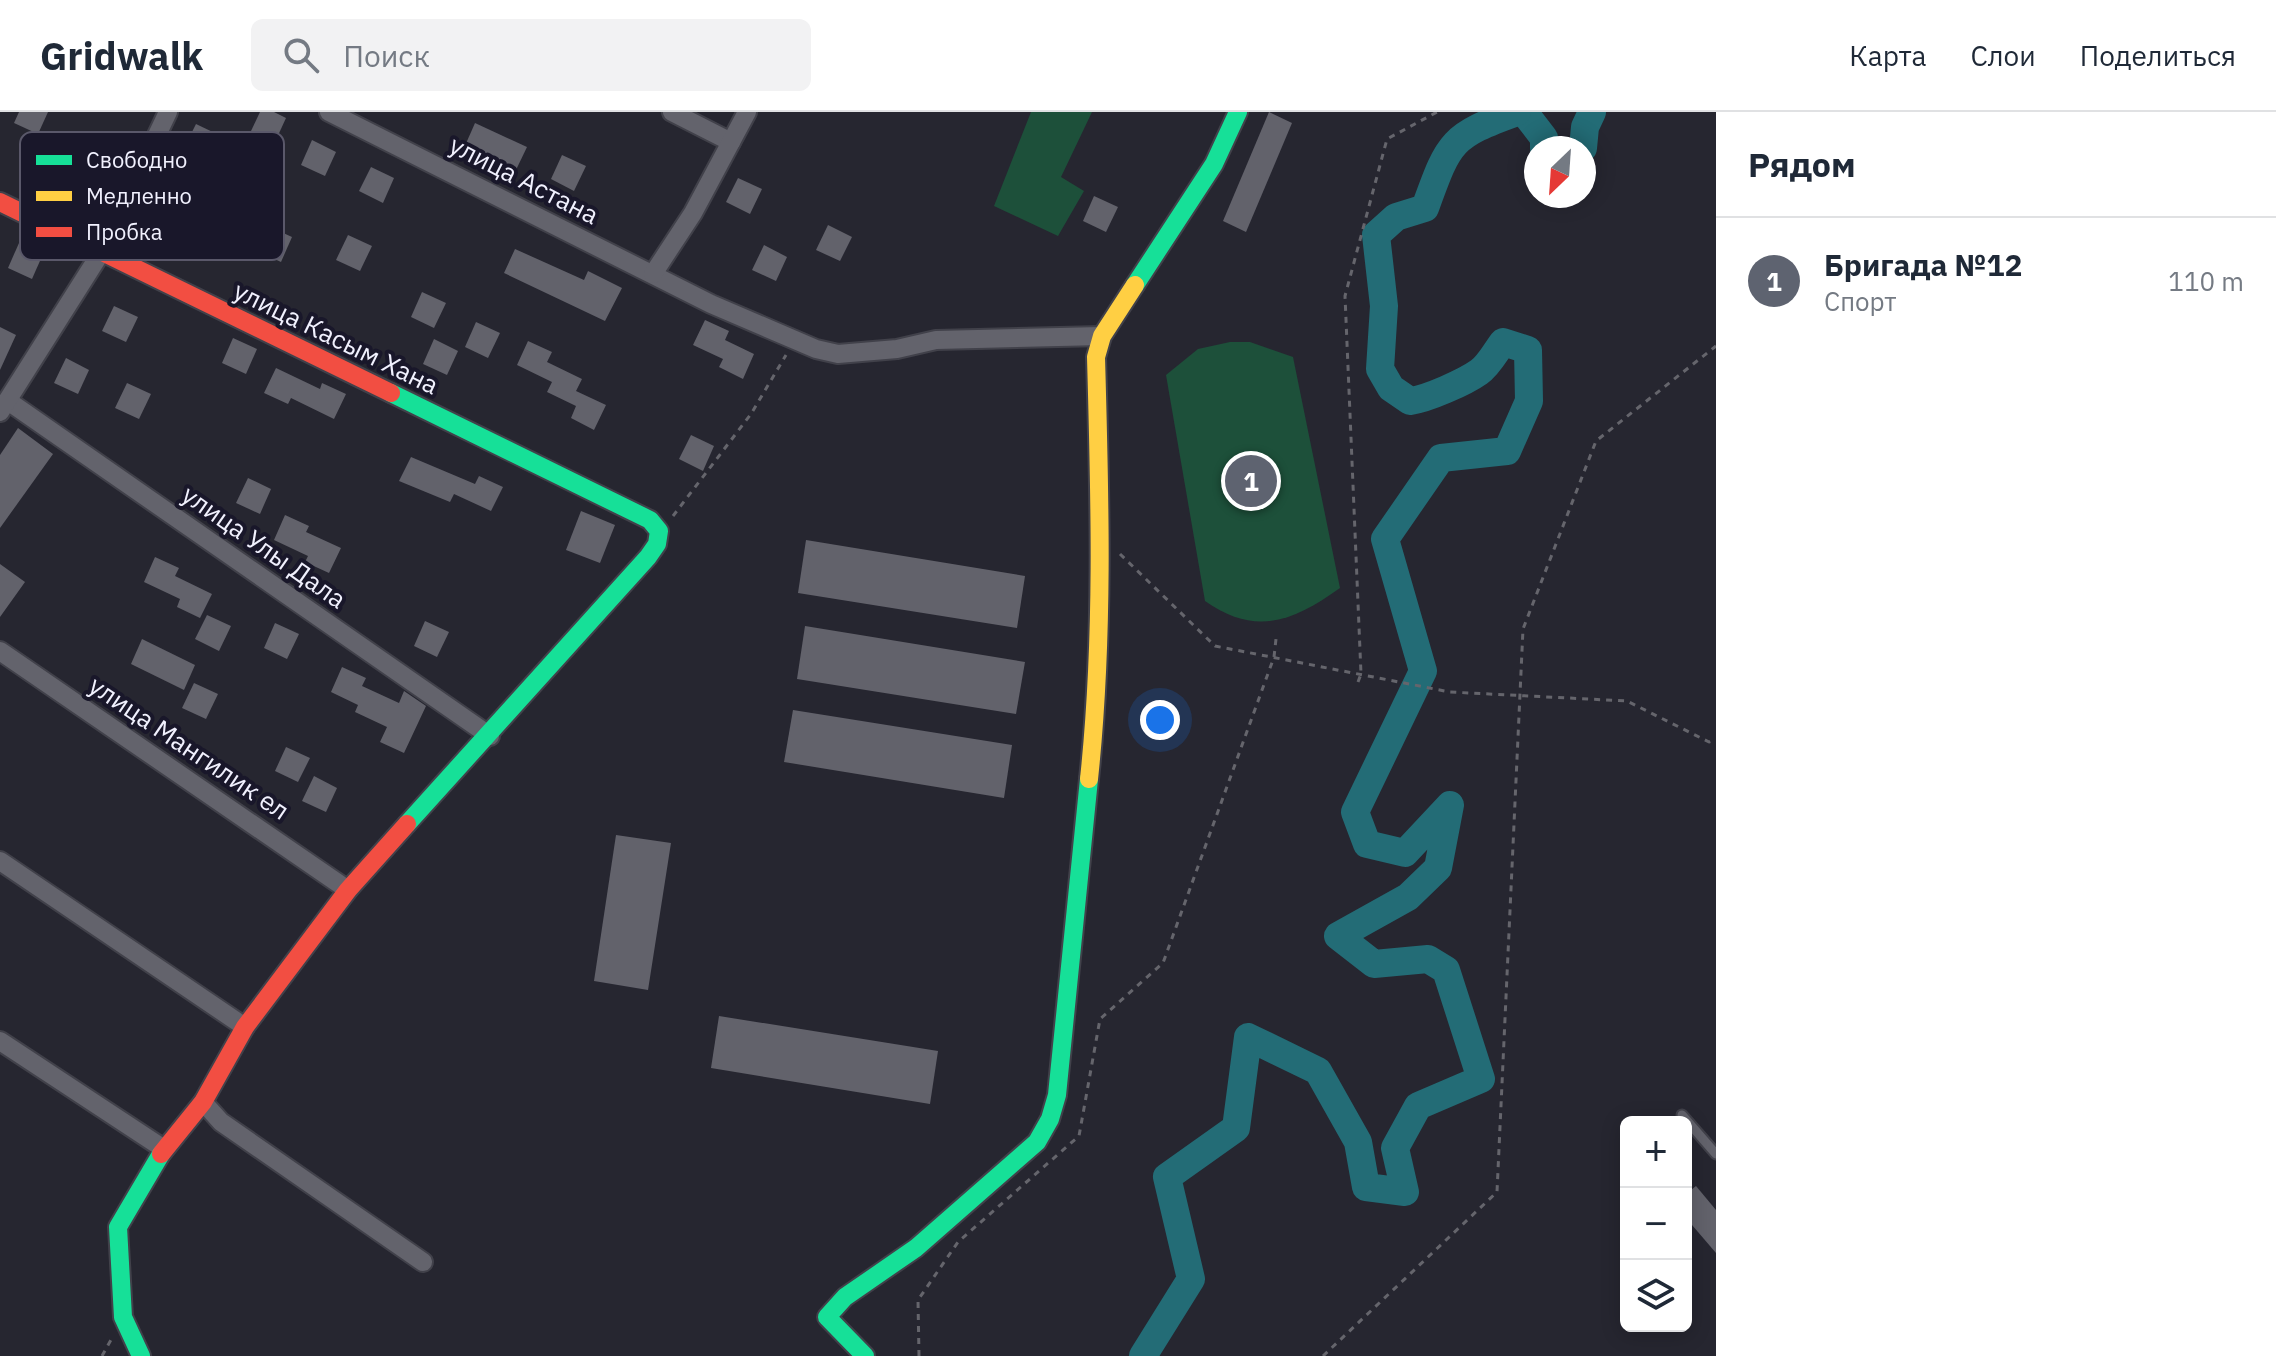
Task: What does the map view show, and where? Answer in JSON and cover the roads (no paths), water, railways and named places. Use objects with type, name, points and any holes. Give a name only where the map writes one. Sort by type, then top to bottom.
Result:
[{"type":"street","points":[[159,132],[168,112]]},
{"type":"street","name":"улица Астана","points":[[329,112],[794,342],[838,354],[897,349],[936,340],[1102,336]]},
{"type":"street","points":[[672,112],[731,142]]},
{"type":"street","points":[[653,274],[747,112]]},
{"type":"street","points":[[865,1356],[827,1317],[845,1297],[916,1248],[1037,1142],[1050,1119],[1059,1080],[1098,695],[1100,535],[1096,357],[1102,336],[1214,164],[1238,112]]},
{"type":"street","name":"улица Касым Хана","points":[[0,202],[20,212]]},
{"type":"street","points":[[4,407],[96,260]]},
{"type":"street","name":"улица Касым Хана","points":[[120,260],[655,526],[656,548],[490,736]]},
{"type":"street","name":"улица Улы Дала","points":[[4,407],[490,736]]},
{"type":"street","name":"улица Мангилик ел","points":[[0,651],[348,890]]},
{"type":"street","points":[[141,1356],[123,1317],[118,1227],[164,1149],[203,1102],[245,1027],[348,890],[490,736]]},
{"type":"street","points":[[0,861],[245,1027]]},
{"type":"street","points":[[0,1041],[164,1149]]},
{"type":"street","points":[[203,1102],[221,1122],[423,1262]]},
{"type":"lane","points":[[1682,1115],[1716,1154]]},
{"type":"waterway","points":[[1143,1356],[1191,1279],[1167,1177],[1236,1128],[1248,1037],[1318,1071],[1358,1142],[1366,1187],[1405,1192],[1395,1148],[1418,1106],[1481,1079],[1446,970],[1428,959],[1374,964],[1338,936],[1408,897],[1438,868],[1450,805],[1405,853],[1367,844],[1355,812],[1423,671],[1385,539],[1441,458],[1507,451],[1529,401],[1528,350],[1503,342],[1483,369],[1446,390],[1410,401],[1391,388],[1380,369],[1384,306],[1376,235],[1396,217],[1425,208],[1440,169],[1455,144],[1478,128],[1517,112]]},
{"type":"waterway","points":[[1524,112],[1542,136]]},
{"type":"waterway","points":[[1584,136],[1592,112]]},
{"type":"place","name":"Бригада №12","points":[[1251,481]]}]
